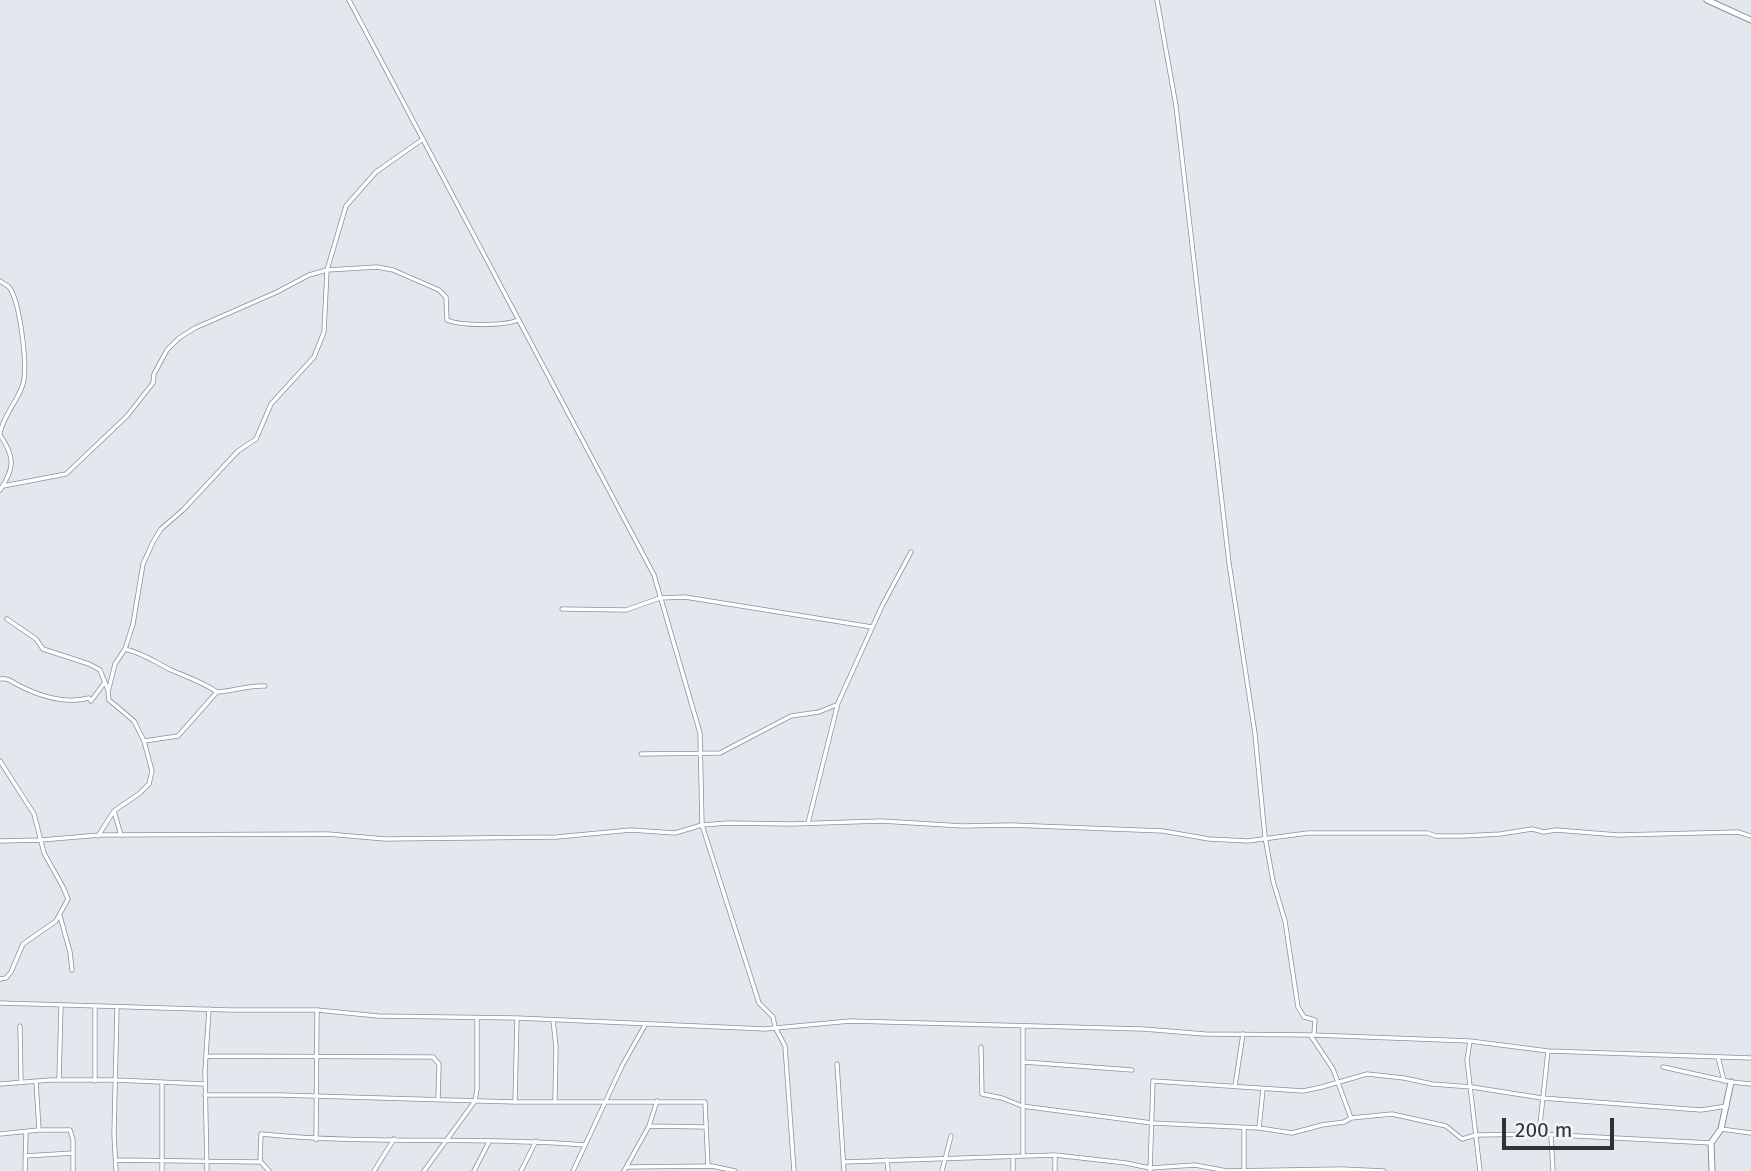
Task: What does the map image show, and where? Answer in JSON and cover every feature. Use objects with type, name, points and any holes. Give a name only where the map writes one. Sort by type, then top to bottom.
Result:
[{"type":"street","points":[[349,0],[654,575],[700,733],[702,825],[746,954],[758,1000],[773,1017],[785,1046],[794,1171]]},
{"type":"street","points":[[1157,0],[1176,106],[1229,563],[1255,734],[1265,837],[1273,881],[1285,922],[1298,1007],[1304,1017],[1315,1020],[1312,1035],[1333,1069],[1351,1118]]},
{"type":"street","points":[[1707,0],[1751,20]]},
{"type":"street","points":[[108,692],[115,664],[125,649],[137,607],[143,564],[161,529],[183,510],[238,451],[256,439],[271,404],[314,357],[324,331],[327,270],[346,206],[376,172],[423,139]]},
{"type":"street","points":[[1,488],[66,474],[75,468],[146,394],[167,350],[179,338],[195,327],[277,292],[309,275],[327,270],[361,267],[393,270],[439,290],[446,297],[447,320],[459,325],[510,323],[518,320]]},
{"type":"street","points":[[0,281],[9,288],[16,304],[25,360],[23,384],[3,421],[0,434],[11,452],[12,464],[1,488]]},
{"type":"street","points":[[808,823],[838,703],[911,552]]},
{"type":"street","points":[[562,609],[626,610],[660,598],[685,597],[873,627]]},
{"type":"street","points":[[7,620],[36,639],[43,649],[100,670],[106,681],[109,700],[134,721],[144,741],[152,771],[149,784],[114,810],[98,835]]},
{"type":"street","points":[[125,649],[146,655],[217,692],[233,691],[248,685],[265,686]]},
{"type":"street","points":[[0,679],[9,679],[46,696],[78,701],[89,698],[91,701],[112,676]]},
{"type":"street","points":[[144,741],[178,736],[217,692]]},
{"type":"street","points":[[641,754],[720,753],[791,716],[829,710],[838,703]]},
{"type":"street","points":[[0,761],[34,814],[46,858],[68,899],[60,916],[50,926],[23,943],[11,972],[6,978],[0,979]]},
{"type":"street","points":[[114,810],[121,836]]},
{"type":"street","points":[[0,841],[41,841],[98,835],[328,834],[385,839],[557,837],[631,830],[675,833],[702,825],[881,821],[1163,831],[1209,839],[1248,841],[1308,833],[1427,833],[1436,836],[1463,836],[1532,829],[1544,832],[1556,830],[1618,835],[1738,832],[1751,836]]},
{"type":"street","points":[[60,916],[72,970]]},
{"type":"street","points":[[0,1003],[317,1010],[378,1016],[553,1019],[645,1025],[775,1027],[850,1021],[1312,1035],[1470,1041],[1548,1051],[1751,1058]]},
{"type":"street","points":[[59,1080],[61,1006]]},
{"type":"street","points":[[95,1006],[95,1081]]},
{"type":"street","points":[[116,1171],[117,1007]]},
{"type":"street","points":[[207,1171],[205,1084],[209,1009]]},
{"type":"street","points":[[316,1140],[314,1097],[317,1010]]},
{"type":"street","points":[[424,1171],[475,1101],[477,1018]]},
{"type":"street","points":[[514,1102],[517,1018]]},
{"type":"street","points":[[553,1019],[556,1047],[555,1102]]},
{"type":"street","points":[[573,1171],[622,1066],[645,1025]]},
{"type":"street","points":[[20,1026],[21,1082]]},
{"type":"street","points":[[1023,1026],[1023,1156]]},
{"type":"street","points":[[1236,1086],[1243,1034]]},
{"type":"street","points":[[1470,1041],[1467,1060],[1480,1171]]},
{"type":"street","points":[[981,1047],[982,1094],[1002,1098],[1022,1107],[1152,1123],[1259,1128],[1292,1133],[1344,1122],[1351,1118],[1392,1114],[1446,1126],[1462,1139],[1476,1135],[1539,1134],[1711,1143]]},
{"type":"street","points":[[1539,1134],[1548,1051]]},
{"type":"street","points":[[206,1056],[433,1057],[439,1064],[438,1100]]},
{"type":"street","points":[[1712,1171],[1711,1143],[1721,1129],[1727,1106],[1728,1082],[1718,1057]]},
{"type":"street","points":[[1024,1062],[1132,1070]]},
{"type":"street","points":[[837,1064],[844,1171]]},
{"type":"street","points":[[1663,1067],[1728,1082],[1751,1084]]},
{"type":"street","points":[[1150,1170],[1153,1081],[1303,1090],[1367,1074],[1542,1098],[1701,1110],[1727,1106]]},
{"type":"street","points":[[0,1084],[115,1080],[205,1084]]},
{"type":"street","points":[[36,1081],[38,1130]]},
{"type":"street","points":[[162,1083],[162,1171]]},
{"type":"street","points":[[1259,1128],[1263,1089]]},
{"type":"street","points":[[205,1096],[280,1095],[514,1102],[705,1102],[708,1166]]},
{"type":"street","points":[[657,1101],[649,1126],[626,1169],[708,1166],[735,1171]]},
{"type":"street","points":[[649,1126],[706,1127]]},
{"type":"street","points":[[1244,1128],[1244,1169]]},
{"type":"street","points":[[1721,1129],[1751,1133]]},
{"type":"street","points":[[0,1134],[69,1130],[73,1136],[73,1171]]},
{"type":"street","points":[[25,1171],[26,1132]]},
{"type":"street","points":[[260,1162],[261,1134],[316,1140],[536,1141],[585,1145]]},
{"type":"street","points":[[942,1171],[951,1136]]},
{"type":"street","points":[[1551,1136],[1553,1171]]},
{"type":"street","points":[[374,1171],[394,1139]]},
{"type":"street","points":[[474,1171],[489,1141]]},
{"type":"street","points":[[521,1171],[536,1141]]},
{"type":"street","points":[[25,1156],[73,1153]]},
{"type":"street","points":[[843,1162],[1055,1155],[1126,1163],[1150,1170],[1195,1165],[1227,1171],[1384,1171]]},
{"type":"street","points":[[1055,1155],[1055,1171]]},
{"type":"street","points":[[1013,1157],[1013,1171]]},
{"type":"street","points":[[116,1160],[260,1162],[269,1171]]},
{"type":"street","points":[[887,1160],[888,1171]]},
{"type":"street","points":[[1108,1162],[1108,1171]]}]
